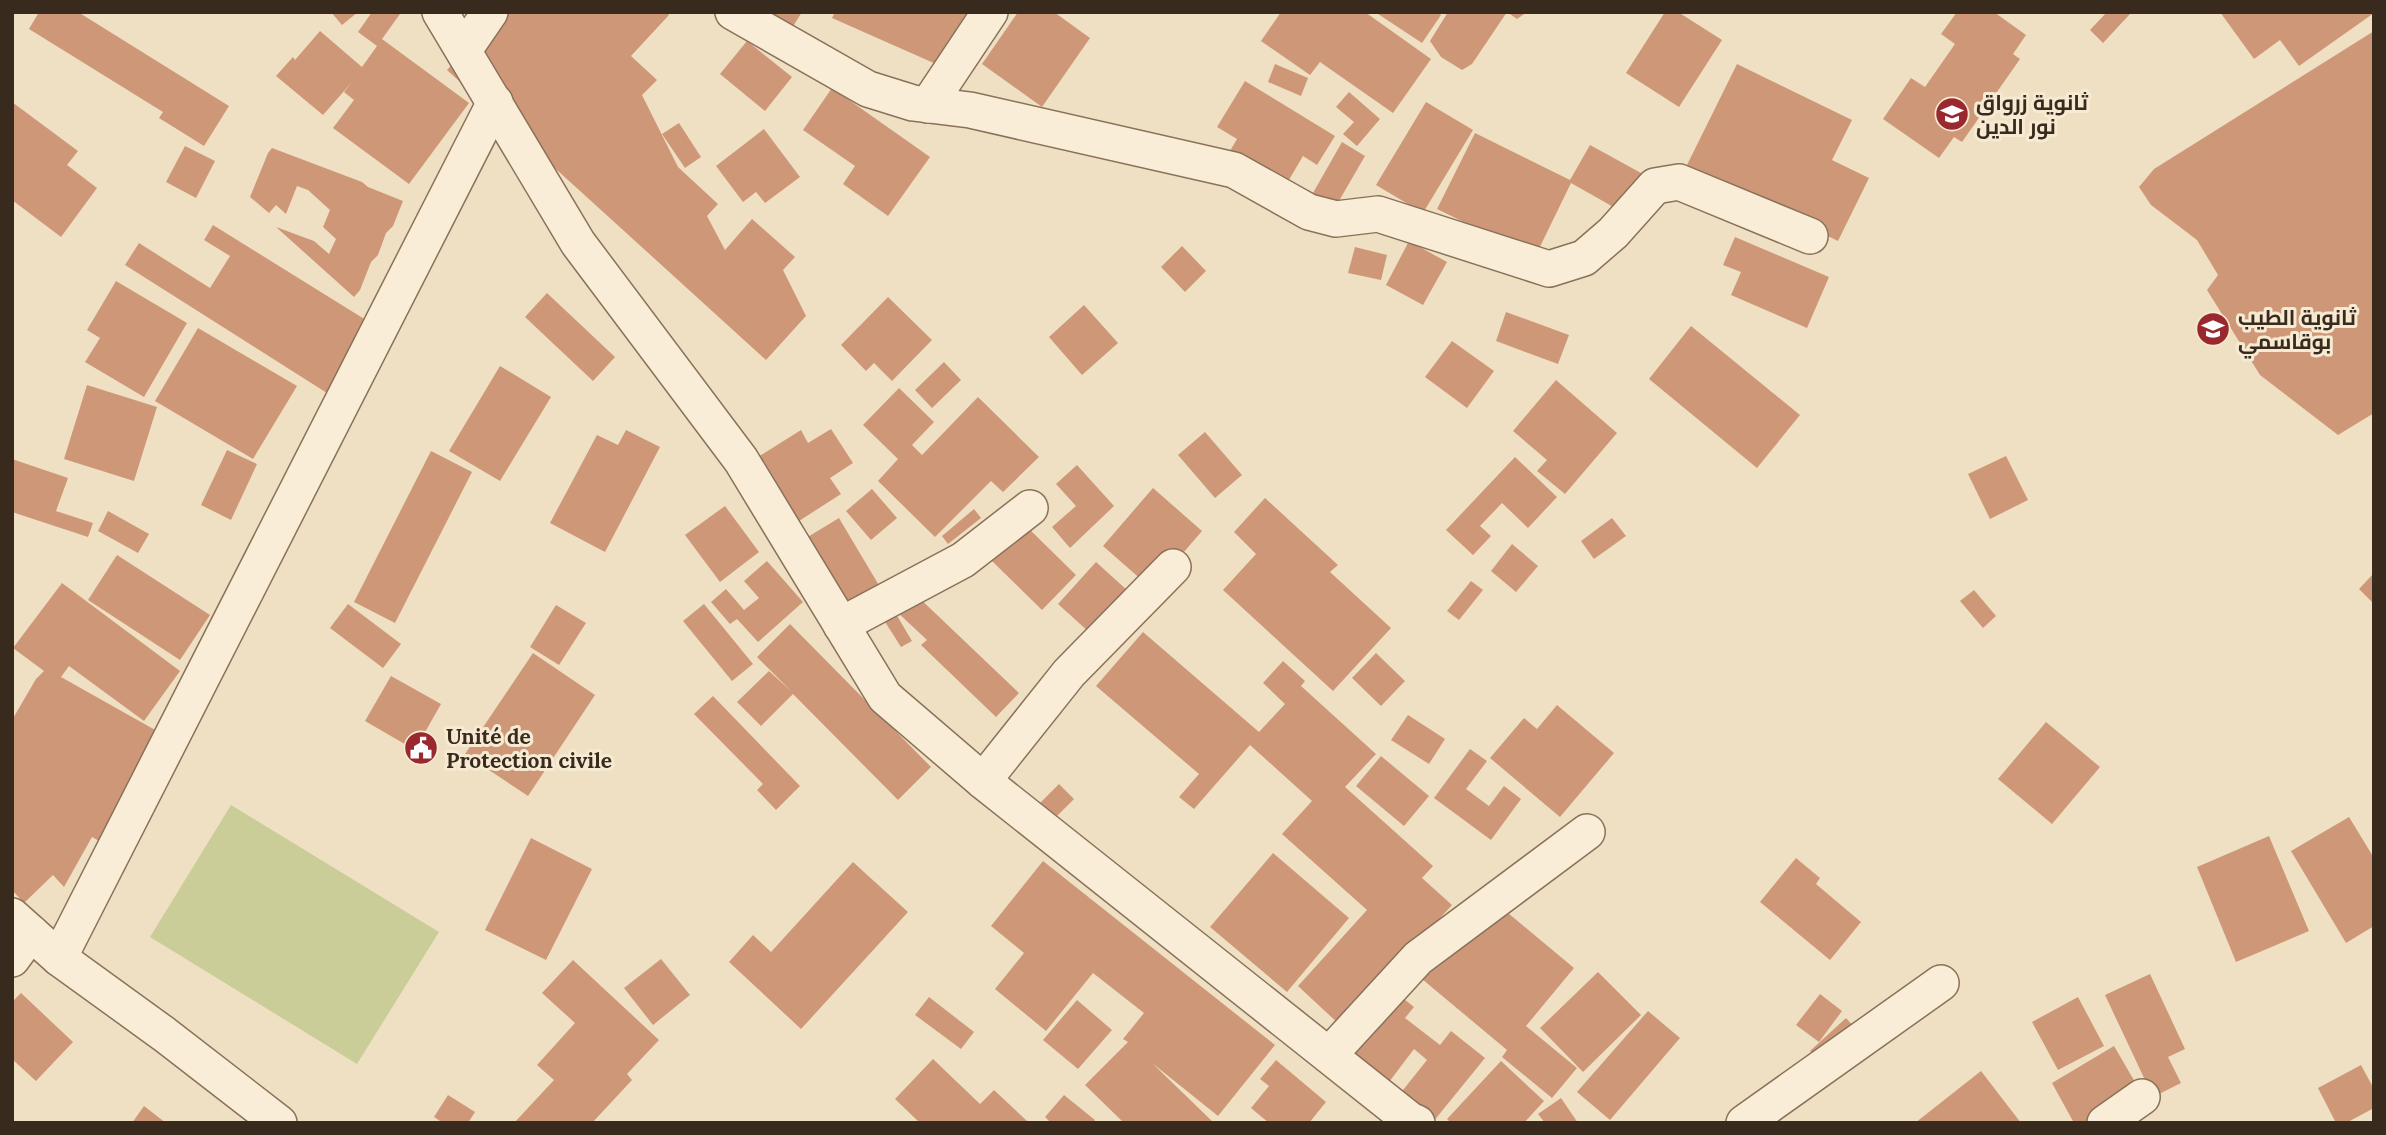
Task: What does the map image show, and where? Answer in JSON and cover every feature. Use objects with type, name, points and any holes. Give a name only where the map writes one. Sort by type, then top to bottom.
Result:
[{"type":"street","points":[[440,12],[578,243],[741,460],[885,697],[983,781],[1417,1123]]},
{"type":"street","points":[[464,50],[490,12]]},
{"type":"street","points":[[733,12],[868,89],[913,103],[970,110],[1234,170],[1309,212],[1336,219],[1378,214],[1549,269],[1584,258],[1613,233],[1655,186],[1679,182],[1810,236]]},
{"type":"street","points":[[928,105],[990,12]]},
{"type":"street","points":[[59,958],[495,102]]},
{"type":"street","points":[[841,625],[963,560],[1030,509]]},
{"type":"street","points":[[983,781],[1069,673],[1173,567]]},
{"type":"street","points":[[1329,1055],[1418,958],[1587,832]]},
{"type":"street","points":[[19,936],[59,958],[164,1034],[279,1123]]},
{"type":"street","points":[[1744,1123],[1941,983]]},
{"type":"street","points":[[2105,1123],[2142,1097]]},
{"type":"green space","points":[[231,805],[439,932],[357,1064],[150,937]]},
{"type":"building","points":[[39,12],[78,12],[229,106],[204,146],[159,118],[163,112],[29,29]]},
{"type":"building","points":[[331,12],[358,12],[342,25]]},
{"type":"building","points":[[372,12],[398,12],[400,14],[382,39],[469,103],[409,184],[333,128],[354,100],[344,92],[352,82],[323,115],[276,76],[293,57],[295,60],[320,31],[362,67],[377,46],[358,32]]},
{"type":"building","points":[[500,12],[666,12],[669,15],[631,56],[657,80],[642,95],[678,167],[718,204],[707,216],[725,250],[752,219],[795,257],[783,270],[806,316],[766,360],[447,70]]},
{"type":"building","points":[[766,12],[802,12],[792,28]]},
{"type":"building","points":[[835,12],[969,12],[945,68],[832,18]]},
{"type":"building","points":[[1018,12],[1054,12],[1090,38],[1042,107],[982,64]]},
{"type":"building","points":[[1281,12],[1365,12],[1431,59],[1393,113],[1320,62],[1310,75],[1261,41]]},
{"type":"building","points":[[1375,12],[1438,12],[1441,15],[1422,43]]},
{"type":"building","points":[[1448,12],[1507,12],[1472,64],[1462,70],[1441,57],[1430,41]]},
{"type":"building","points":[[1507,12],[1527,12],[1517,19]]},
{"type":"building","points":[[1665,12],[1678,12],[1722,40],[1679,107],[1626,73]]},
{"type":"building","points":[[1957,12],[1994,12],[2026,35],[2013,54],[2020,59],[1962,142],[1954,137],[1939,158],[1883,119],[1911,78],[1925,87],[1955,44],[1941,34]]},
{"type":"building","points":[[2107,12],[2130,14],[2103,43],[2090,30]]},
{"type":"building","points":[[2220,12],[2374,13],[2299,66],[2280,40],[2254,59]]},
{"type":"building","points":[[2374,31],[2374,413],[2338,435],[2260,375],[2207,290],[2218,275],[2197,240],[2151,205],[2139,187],[2154,169]]},
{"type":"building","points":[[747,41],[792,77],[765,111],[720,74]]},
{"type":"building","points":[[1275,64],[1308,78],[1301,96],[1268,82]]},
{"type":"building","points":[[1737,64],[1852,120],[1832,160],[1869,178],[1838,241],[1686,167]]},
{"type":"building","points":[[1245,81],[1335,136],[1317,165],[1303,156],[1283,190],[1227,156],[1237,139],[1217,127]]},
{"type":"building","points":[[832,88],[930,157],[888,216],[843,184],[855,166],[803,130]]},
{"type":"building","points":[[1349,92],[1380,119],[1357,146],[1343,134],[1354,122],[1336,107]]},
{"type":"building","points":[[12,102],[78,151],[67,165],[97,188],[61,237],[12,200]]},
{"type":"building","points":[[1426,102],[1473,130],[1423,213],[1376,185]]},
{"type":"building","points":[[679,123],[701,157],[685,168],[662,134]]},
{"type":"building","points":[[764,129],[800,177],[765,203],[756,192],[743,202],[716,166]]},
{"type":"building","points":[[1475,133],[1570,180],[1590,145],[1652,179],[1631,217],[1571,183],[1535,257],[1437,209]]},
{"type":"building","points":[[1342,142],[1365,156],[1332,213],[1309,200]]},
{"type":"building","points":[[185,146],[215,161],[196,198],[166,182]]},
{"type":"building","points":[[272,148],[362,182],[403,201],[393,226],[386,233],[378,255],[371,262],[360,290],[354,297],[276,227],[314,241],[329,254],[336,239],[323,227],[330,210],[308,190],[297,186],[286,214],[276,205],[269,213],[250,197]]},
{"type":"building","points":[[213,225],[382,330],[338,400],[125,265],[139,243],[210,288],[230,256],[204,240]]},
{"type":"building","points":[[1735,237],[1829,277],[1807,328],[1731,295],[1741,272],[1723,265]]},
{"type":"building","points":[[1409,241],[1447,262],[1423,305],[1386,285]]},
{"type":"building","points":[[1182,246],[1206,271],[1185,292],[1161,267]]},
{"type":"building","points":[[1355,247],[1387,255],[1381,280],[1348,273]]},
{"type":"building","points":[[116,281],[187,323],[144,397],[85,362],[100,338],[87,330]]},
{"type":"building","points":[[547,293],[615,357],[593,381],[525,317]]},
{"type":"building","points":[[888,297],[932,340],[892,381],[874,363],[866,371],[841,345]]},
{"type":"building","points":[[1084,305],[1118,343],[1082,375],[1049,337]]},
{"type":"building","points":[[1506,312],[1569,335],[1558,364],[1496,341]]},
{"type":"building","points":[[1691,326],[1800,415],[1757,468],[1649,379]]},
{"type":"building","points":[[198,328],[297,386],[253,459],[155,401]]},
{"type":"building","points":[[1452,341],[1494,371],[1467,408],[1425,377]]},
{"type":"building","points":[[944,362],[961,380],[932,408],[915,390]]},
{"type":"building","points":[[500,366],[551,397],[500,481],[449,451]]},
{"type":"building","points":[[1556,380],[1617,433],[1565,494],[1537,471],[1547,460],[1513,431]]},
{"type":"building","points":[[87,385],[157,407],[134,481],[64,459]]},
{"type":"building","points":[[899,388],[934,422],[912,445],[922,455],[978,397],[1039,457],[1003,492],[991,481],[935,537],[878,481],[898,459],[863,425]]},
{"type":"building","points":[[831,429],[853,463],[830,478],[841,494],[799,521],[758,457],[801,430],[808,443]]},
{"type":"building","points":[[626,430],[660,447],[605,552],[550,523],[597,435],[618,445]]},
{"type":"building","points":[[1205,432],[1242,475],[1215,498],[1178,455]]},
{"type":"building","points":[[227,450],[257,464],[231,520],[201,505]]},
{"type":"building","points":[[431,451],[472,472],[395,623],[354,602]]},
{"type":"building","points":[[2006,456],[2028,500],[1990,519],[1968,474]]},
{"type":"building","points":[[1515,457],[1557,497],[1528,528],[1502,503],[1480,526],[1491,536],[1473,555],[1446,530]]},
{"type":"building","points":[[12,459],[68,478],[56,511],[93,523],[88,537],[12,512]]},
{"type":"building","points":[[1077,465],[1114,506],[1070,548],[1052,527],[1076,506],[1056,484]]},
{"type":"building","points":[[1153,488],[1202,531],[1152,589],[1103,546]]},
{"type":"building","points":[[872,489],[897,518],[871,540],[846,511]]},
{"type":"building","points":[[1265,498],[1338,565],[1330,572],[1391,628],[1333,691],[1223,590],[1256,554],[1234,532]]},
{"type":"building","points":[[725,506],[759,552],[720,582],[685,535]]},
{"type":"building","points":[[974,509],[981,518],[948,544],[942,536]]},
{"type":"building","points":[[108,511],[149,534],[138,553],[98,531]]},
{"type":"building","points":[[839,518],[912,641],[901,647],[880,614],[859,626],[806,538]]},
{"type":"building","points":[[1612,518],[1626,536],[1594,559],[1581,541]]},
{"type":"building","points":[[1025,525],[1076,575],[1042,610],[991,560]]},
{"type":"building","points":[[1512,544],[1538,566],[1516,592],[1491,571]]},
{"type":"building","points":[[117,555],[210,615],[180,660],[88,600]]},
{"type":"building","points":[[767,561],[803,602],[758,642],[737,619],[730,624],[711,602],[726,589],[744,610],[759,598],[744,581]]},
{"type":"building","points":[[1096,562],[1138,600],[1100,642],[1058,604]]},
{"type":"building","points":[[2374,573],[2374,604],[2359,589]]},
{"type":"building","points":[[1471,581],[1483,590],[1459,620],[1447,611]]},
{"type":"building","points":[[62,583],[180,671],[144,721],[69,666],[61,677],[173,740],[106,845],[92,837],[64,887],[53,875],[24,903],[12,890],[12,720],[36,679],[44,671],[13,648]]},
{"type":"building","points":[[1974,590],[1996,616],[1983,628],[1960,601]]},
{"type":"building","points":[[914,593],[1019,693],[996,717],[921,645],[927,640],[896,611]]},
{"type":"building","points":[[348,604],[401,644],[383,668],[330,628]]},
{"type":"building","points":[[704,604],[753,664],[732,681],[683,621]]},
{"type":"building","points":[[556,605],[586,623],[559,665],[530,647]]},
{"type":"building","points":[[790,624],[931,767],[898,800],[793,694],[761,726],[737,702],[769,671],[791,691],[757,657]]},
{"type":"building","points":[[1143,632],[1259,732],[1285,704],[1263,683],[1283,661],[1305,681],[1301,686],[1376,754],[1345,787],[1433,866],[1422,878],[1452,905],[1341,1026],[1298,986],[1367,910],[1282,834],[1312,801],[1250,745],[1194,809],[1179,797],[1199,774],[1096,686]]},
{"type":"building","points":[[533,653],[595,695],[528,796],[465,754]]},
{"type":"building","points":[[1376,653],[1405,681],[1381,706],[1352,678]]},
{"type":"building","points":[[391,676],[441,704],[415,750],[365,721]]},
{"type":"building","points":[[713,696],[800,786],[776,810],[757,790],[763,784],[694,714]]},
{"type":"building","points":[[1557,705],[1614,753],[1560,817],[1490,758],[1524,718],[1537,729]]},
{"type":"building","points":[[1408,715],[1445,739],[1429,764],[1391,740]]},
{"type":"building","points":[[2046,722],[2100,767],[2052,824],[1998,779]]},
{"type":"building","points":[[1470,749],[1487,761],[1466,789],[1489,806],[1504,786],[1521,799],[1491,840],[1434,798]]},
{"type":"building","points":[[1381,756],[1429,796],[1404,826],[1356,786]]},
{"type":"building","points":[[1059,784],[1074,799],[1047,826],[1032,811]]},
{"type":"building","points":[[2349,817],[2374,858],[2374,926],[2346,943],[2291,851]]},
{"type":"building","points":[[2269,836],[2309,931],[2236,962],[2197,867]]},
{"type":"building","points":[[531,838],[592,869],[546,960],[485,930]]},
{"type":"building","points":[[1273,853],[1349,918],[1287,992],[1210,927]]},
{"type":"building","points":[[1796,858],[1820,878],[1816,884],[1861,922],[1830,960],[1760,902]]},
{"type":"building","points":[[1043,861],[1275,1045],[1218,1116],[1152,1063],[1214,1123],[1124,1123],[1085,1085],[1128,1042],[1123,1039],[1144,1013],[1093,973],[1046,1031],[995,989],[1024,953],[991,926]]},
{"type":"building","points":[[853,862],[908,912],[801,1029],[729,962],[753,935],[771,952]]},
{"type":"building","points":[[1484,893],[1574,968],[1526,1026],[1577,1068],[1552,1098],[1502,1057],[1507,1050],[1416,974]]},
{"type":"building","points":[[661,959],[690,995],[653,1025],[624,988]]},
{"type":"building","points":[[573,960],[659,1040],[627,1074],[632,1080],[592,1123],[514,1123],[554,1080],[537,1065],[575,1023],[542,993]]},
{"type":"building","points":[[1598,972],[1641,1015],[1583,1072],[1540,1028]]},
{"type":"building","points":[[2150,974],[2185,1049],[2168,1057],[2181,1083],[2153,1097],[2105,995]]},
{"type":"building","points":[[1384,983],[1414,1007],[1405,1018],[1440,1045],[1451,1031],[1485,1058],[1433,1122],[1399,1095],[1427,1060],[1414,1049],[1389,1082],[1338,1042]]},
{"type":"building","points":[[21,993],[73,1042],[36,1081],[12,1059],[12,1002]]},
{"type":"building","points":[[1820,994],[1842,1011],[1819,1042],[1796,1025]]},
{"type":"building","points":[[929,997],[974,1032],[961,1049],[915,1015]]},
{"type":"building","points":[[2078,997],[2104,1046],[2058,1070],[2032,1022]]},
{"type":"building","points":[[1077,1000],[1112,1030],[1078,1069],[1043,1040]]},
{"type":"building","points":[[1648,1011],[1680,1038],[1610,1120],[1577,1092]]},
{"type":"building","points":[[1846,1018],[1867,1041],[1831,1074],[1810,1051]]},
{"type":"building","points":[[2114,1046],[2149,1106],[2120,1123],[2074,1123],[2052,1083]]},
{"type":"building","points":[[933,1059],[980,1104],[994,1090],[1027,1121],[920,1123],[895,1099]]},
{"type":"building","points":[[1276,1060],[1326,1102],[1309,1123],[1269,1123],[1251,1108],[1269,1086],[1260,1079]]},
{"type":"building","points":[[1501,1061],[1544,1101],[1524,1123],[1451,1123],[1447,1119]]},
{"type":"building","points":[[2361,1065],[2374,1089],[2374,1108],[2346,1123],[2336,1123],[2318,1088]]},
{"type":"building","points":[[1981,1071],[2021,1123],[1915,1123]]},
{"type":"building","points":[[448,1095],[475,1112],[468,1123],[443,1123],[434,1117]]},
{"type":"building","points":[[1064,1095],[1095,1120],[1093,1123],[1051,1123],[1045,1117]]},
{"type":"building","points":[[1561,1098],[1578,1123],[1545,1123],[1538,1114]]},
{"type":"building","points":[[144,1106],[166,1123],[132,1123]]},
{"type":"place","name":"ثانوية زرواق نور الدين","points":[[1952,114]]},
{"type":"place","name":"ثانوية الطيب بوقاسمي","points":[[2213,329]]},
{"type":"place","name":"Unité de Protection civile","points":[[421,748]]}]
